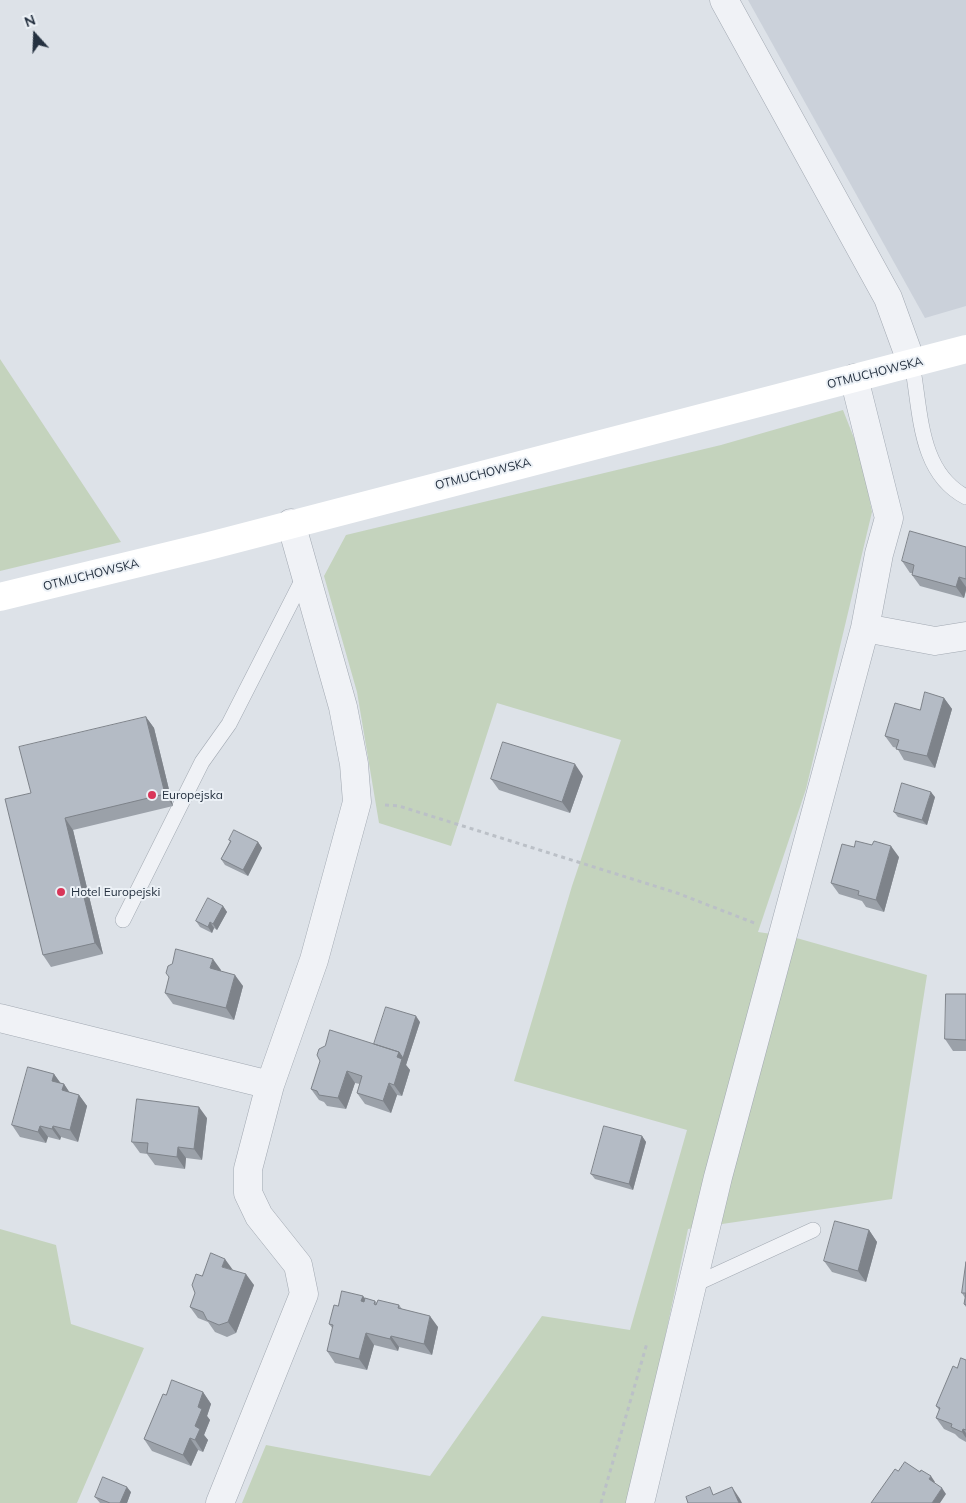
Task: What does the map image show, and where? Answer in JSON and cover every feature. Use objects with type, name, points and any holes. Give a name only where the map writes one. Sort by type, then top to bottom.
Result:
[{"type":"main road","name":"OTMUCHOWSKA","points":[[0,597],[209,546],[966,350]]},
{"type":"street","points":[[724,0],[888,298],[912,364]]},
{"type":"street","points":[[640,1503],[691,1286],[782,934],[865,628],[879,554],[889,518],[854,378]]},
{"type":"street","points":[[220,1503],[304,1294],[298,1265],[259,1216],[248,1193],[248,1169],[270,1085],[314,960],[357,802],[354,764],[343,707],[291,524]]},
{"type":"street","points":[[865,628],[936,641],[966,636]]},
{"type":"street","points":[[0,1018],[270,1085]]},
{"type":"lane","points":[[912,364],[926,450],[937,472],[966,497]]},
{"type":"lane","points":[[123,920],[202,762],[229,724],[305,575]]},
{"type":"lane","points":[[691,1286],[813,1230]]},
{"type":"path","points":[[357,802],[399,806],[581,862],[677,893],[782,934]]},
{"type":"path","points":[[601,1503],[633,1396]]},
{"type":"shaded area","points":[[748,0],[966,0],[966,306],[925,318]]},
{"type":"green space","points":[[0,359],[121,542],[0,571]]},
{"type":"green space","points":[[843,410],[861,456],[872,512],[806,789],[758,932],[793,937],[927,975],[892,1199],[688,1229],[630,1503],[242,1503],[266,1445],[430,1476],[542,1316],[630,1330],[687,1130],[514,1081],[572,886],[621,740],[497,703],[451,846],[379,823],[357,692],[324,576],[346,535],[721,445]]},
{"type":"green space","points":[[0,1229],[56,1245],[71,1324],[144,1348],[77,1503],[0,1503]]},
{"type":"building","points":[[910,531],[966,547],[966,579],[959,577],[956,587],[912,575],[914,565],[902,561]]},
{"type":"building","points":[[925,692],[944,698],[927,756],[896,749],[899,740],[885,736],[895,703],[920,710]]},
{"type":"building","name":"Hotel Europejski","points":[[146,717],[165,794],[65,818],[95,943],[43,955],[5,799],[31,793],[19,747]]},
{"type":"building","points":[[503,742],[575,764],[562,802],[491,779]]},
{"type":"building","points":[[902,783],[931,792],[922,820],[894,812]]},
{"type":"building","points":[[234,830],[258,842],[243,870],[221,859],[231,841],[229,840]]},
{"type":"building","points":[[856,841],[872,845],[874,841],[891,846],[876,900],[858,895],[859,891],[831,883],[842,844],[854,847]]},
{"type":"building","points":[[208,898],[223,906],[213,924],[210,922],[208,927],[196,921]]},
{"type":"building","points":[[176,949],[213,959],[210,968],[235,975],[226,1008],[165,993],[169,977],[166,973],[168,966],[172,964]]},
{"type":"building","points":[[946,994],[966,994],[966,1040],[945,1039]]},
{"type":"building","points":[[386,1007],[416,1016],[403,1058],[399,1052],[374,1044]]},
{"type":"building","points":[[330,1030],[399,1052],[397,1057],[402,1059],[394,1085],[389,1083],[383,1101],[357,1093],[362,1076],[347,1071],[338,1098],[319,1095],[317,1091],[311,1089],[320,1061],[317,1055],[319,1049],[325,1046]]},
{"type":"building","points":[[28,1067],[54,1074],[52,1081],[64,1084],[62,1090],[79,1095],[70,1130],[53,1126],[52,1129],[40,1126],[38,1132],[12,1125]]},
{"type":"building","points":[[137,1099],[199,1107],[194,1149],[178,1147],[177,1157],[147,1153],[148,1143],[132,1142]]},
{"type":"building","points":[[604,1126],[642,1136],[629,1184],[591,1174]]},
{"type":"building","points":[[835,1221],[869,1230],[858,1271],[824,1261]]},
{"type":"building","points":[[211,1253],[225,1259],[222,1267],[246,1274],[228,1322],[219,1325],[207,1320],[203,1312],[190,1307],[195,1293],[192,1285],[196,1274],[202,1276]]},
{"type":"building","points":[[966,1262],[966,1293],[962,1293]]},
{"type":"building","points":[[342,1291],[363,1296],[361,1301],[364,1302],[365,1298],[375,1301],[374,1304],[376,1305],[378,1300],[399,1305],[398,1308],[430,1316],[424,1344],[391,1336],[390,1339],[366,1333],[359,1359],[327,1351],[333,1325],[329,1324],[334,1305],[338,1306]]},
{"type":"building","points":[[961,1358],[966,1360],[966,1430],[963,1429],[962,1432],[951,1427],[952,1424],[936,1418],[940,1408],[936,1406],[953,1366],[957,1368]]},
{"type":"building","points":[[172,1380],[203,1392],[198,1407],[202,1409],[195,1426],[200,1429],[195,1440],[190,1438],[183,1455],[144,1439],[163,1394],[166,1395]]},
{"type":"building","points":[[905,1462],[920,1472],[921,1470],[931,1476],[929,1479],[942,1488],[932,1503],[871,1503],[895,1469],[898,1471]]},
{"type":"building","points":[[103,1477],[127,1487],[120,1503],[110,1503],[95,1497]]},
{"type":"building","points":[[710,1487],[713,1495],[732,1487],[739,1503],[688,1503],[686,1497]]},
{"type":"place","name":"Europejska","points":[[152,795]]},
{"type":"place","name":"Hotel Europejski","points":[[61,892]]}]
